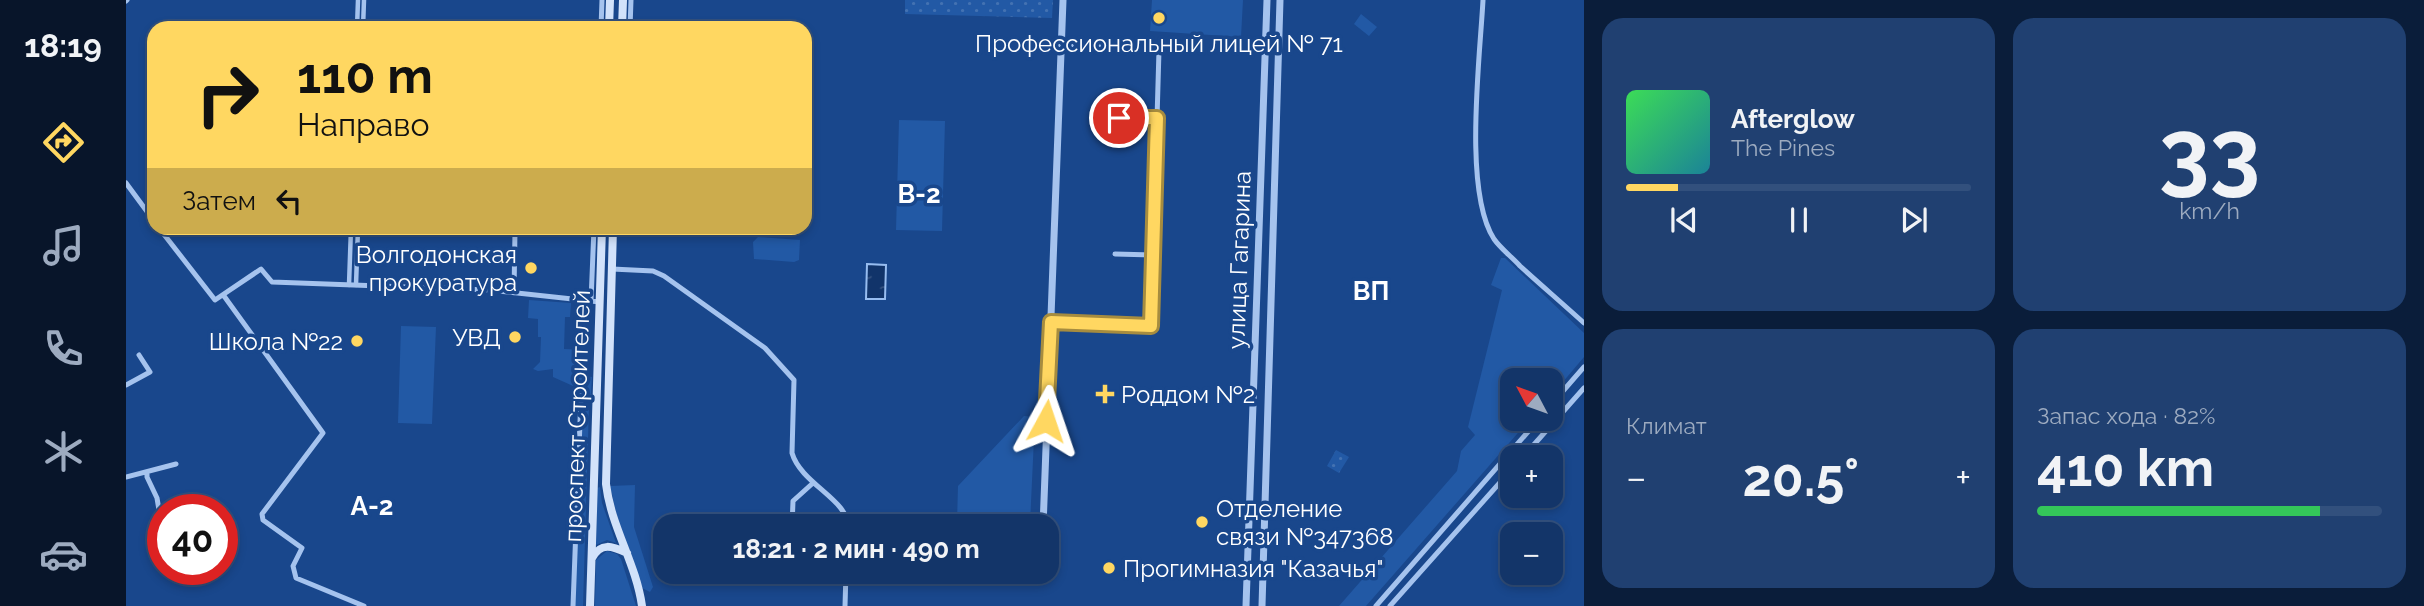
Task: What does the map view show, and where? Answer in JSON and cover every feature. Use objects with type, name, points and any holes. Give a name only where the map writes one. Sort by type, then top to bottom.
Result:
[{"type":"main road","points":[[609,21],[610,0]]},
{"type":"main road","points":[[622,21],[623,0]]},
{"type":"main road","name":"проспект Строителей","points":[[590,606],[597,398],[596,301],[601,235]]},
{"type":"main road","name":"проспект Строителей","points":[[613,235],[606,484],[612,516],[627,553],[642,606]]},
{"type":"main road","points":[[591,559],[597,549],[606,546],[627,553]]},
{"type":"street","points":[[357,21],[358,0]]},
{"type":"street","points":[[363,21],[364,0]]},
{"type":"street","points":[[601,21],[602,0]]},
{"type":"street","points":[[630,21],[631,0]]},
{"type":"street","points":[[1044,514],[1063,0]]},
{"type":"street","name":"улица Гагарина","points":[[1246,606],[1267,0]]},
{"type":"street","name":"улица Гагарина","points":[[1262,606],[1280,0]]},
{"type":"street","points":[[1483,0],[1476,132],[1477,181],[1482,209],[1494,238],[1529,274],[1584,323]]},
{"type":"street","points":[[1051,322],[1151,326],[1158,50],[1062,45]]},
{"type":"street","points":[[1119,118],[1157,118]]},
{"type":"street","points":[[126,183],[147,212]]},
{"type":"street","points":[[164,235],[215,300],[261,269],[272,282],[395,286],[596,301],[594,235]]},
{"type":"street","points":[[351,235],[353,285]]},
{"type":"street","points":[[353,285],[357,235]]},
{"type":"street","points":[[514,293],[515,235]]},
{"type":"street","points":[[1115,254],[1153,255]]},
{"type":"street","points":[[612,269],[653,271],[664,276],[774,356],[794,380],[792,453],[795,464],[845,514]]},
{"type":"street","points":[[224,296],[323,433],[262,514],[263,520],[302,548],[293,566],[296,578],[363,606]]},
{"type":"street","points":[[126,385],[150,372],[139,355]]},
{"type":"street","points":[[1563,391],[1584,367]]},
{"type":"street","points":[[1534,445],[1584,388]]},
{"type":"street","points":[[573,606],[581,396],[597,398]]},
{"type":"street","points":[[1376,606],[1529,431]]},
{"type":"street","points":[[126,477],[176,464]]},
{"type":"street","points":[[147,472],[155,494]]},
{"type":"street","points":[[1390,606],[1500,482]]},
{"type":"street","points":[[792,514],[793,501],[813,483]]},
{"type":"street","points":[[845,606],[846,584]]},
{"type":"shaded area","points":[[905,0],[1053,0],[1052,18],[905,14]]},
{"type":"shaded area","points":[[1152,0],[1243,0],[1241,37],[1150,31]]},
{"type":"shaded area","points":[[1361,14],[1377,27],[1369,36],[1354,24]]},
{"type":"shaded area","points":[[899,120],[945,121],[942,231],[896,230]]},
{"type":"shaded area","points":[[758,237],[800,240],[799,260],[794,262],[754,259],[753,242]]},
{"type":"shaded area","points":[[1501,258],[1505,258],[1584,333],[1584,357],[1563,382],[1563,368],[1500,368],[1500,431],[1520,431],[1507,445],[1500,445],[1500,453],[1366,606],[1339,606],[1457,471],[1461,451],[1475,435],[1468,427],[1502,290],[1491,285]]},
{"type":"shaded area","points":[[529,300],[571,303],[570,317],[565,317],[564,349],[585,350],[582,363],[586,364],[586,376],[592,377],[591,394],[553,377],[553,369],[533,369],[540,362],[541,337],[538,337],[538,319],[528,318]]},
{"type":"shaded area","points":[[401,326],[436,327],[432,424],[398,423]]},
{"type":"shaded area","points":[[583,402],[589,406],[583,606],[574,606]]},
{"type":"shaded area","points":[[1024,416],[1035,417],[1030,514],[957,514],[958,486]]},
{"type":"shaded area","points":[[1336,450],[1349,457],[1339,473],[1327,466]]},
{"type":"shaded area","points":[[635,485],[634,527],[653,587],[650,592],[642,588],[619,525],[610,486]]},
{"type":"shaded area","points":[[600,487],[602,503],[616,543],[607,540],[596,545],[597,488]]},
{"type":"shaded area","points":[[607,551],[617,554],[621,559],[636,606],[595,606],[596,560]]},
{"type":"water","points":[[867,264],[886,265],[885,299],[866,299]]},
{"type":"place","name":"Профессиональный лицей № 71","points":[[1159,18]]},
{"type":"place","name":"Волгодонская прокуратура","points":[[531,268]]},
{"type":"place","name":"УВД","points":[[515,337]]},
{"type":"place","name":"Школа №22","points":[[357,341]]},
{"type":"place","name":"Роддом №2","points":[[1105,394]]},
{"type":"place","name":"Отделение связи №347368","points":[[1202,522]]},
{"type":"place","name":"Прогимназия \"Казачья\"","points":[[1109,568]]},
{"type":"district","name":"В-2","points":[[919,194]]},
{"type":"district","name":"ВП","points":[[1371,291]]},
{"type":"district","name":"А-2","points":[[372,506]]},
{"type":"route","points":[[1046,421],[1050,384],[1051,322],[1151,326],[1157,118],[1119,118]]}]
